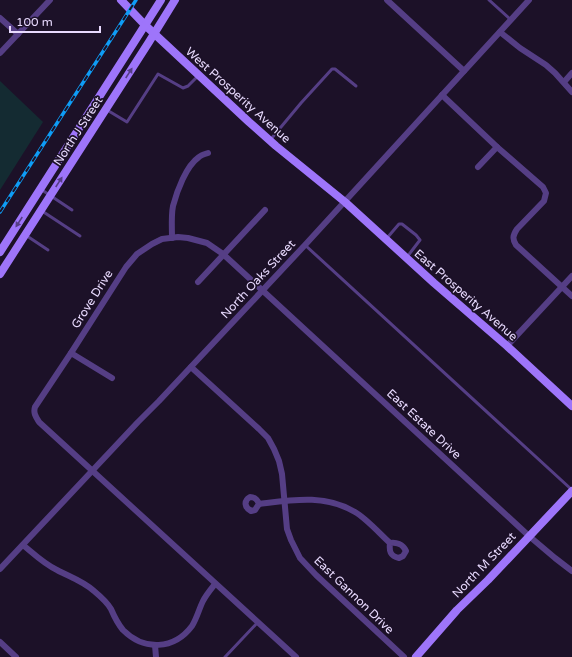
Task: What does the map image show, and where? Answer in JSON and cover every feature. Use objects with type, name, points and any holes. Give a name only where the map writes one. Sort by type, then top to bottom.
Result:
[{"type":"main road","name":"West Prosperity Avenue","points":[[120,0],[154,34],[270,140],[345,202]]},
{"type":"main road","name":"North J Street","points":[[0,252],[161,0]]},
{"type":"main road","name":"North J Street","points":[[0,274],[175,0]]},
{"type":"main road","name":"East Prosperity Avenue","points":[[345,202],[572,406]]},
{"type":"main road","name":"North M Street","points":[[416,657],[457,610],[479,590],[572,491]]},
{"type":"street","points":[[0,53],[49,0]]},
{"type":"street","points":[[387,0],[464,71]]},
{"type":"street","name":"North Oaks Street","points":[[0,570],[345,202],[530,0]]},
{"type":"street","points":[[0,18],[18,34]]},
{"type":"street","points":[[500,32],[520,48],[546,65],[572,92]]},
{"type":"street","points":[[564,82],[572,73]]},
{"type":"street","points":[[442,95],[497,147],[543,187],[546,193],[544,200],[514,233],[513,241],[572,296]]},
{"type":"street","points":[[478,167],[497,147]]},
{"type":"street","points":[[172,238],[173,207],[181,182],[194,162],[200,156],[208,153]]},
{"type":"street","points":[[198,282],[265,210]]},
{"type":"street","name":"Grove Drive","points":[[92,471],[40,422],[34,414],[34,411],[35,407],[131,260],[152,244],[162,240],[172,238],[188,238],[207,243],[223,254],[262,290]]},
{"type":"street","points":[[507,346],[572,276]]},
{"type":"street","name":"East Estate Drive","points":[[262,290],[530,536],[572,572]]},
{"type":"street","points":[[71,353],[112,378]]},
{"type":"street","name":"East Gannon Drive","points":[[191,367],[268,438],[279,461],[282,474],[288,529],[291,540],[300,558],[316,575],[404,657]]},
{"type":"street","points":[[92,471],[296,657]]},
{"type":"street","points":[[259,504],[313,500],[336,503],[356,513],[390,543]]},
{"type":"street","points":[[23,545],[48,565],[84,583],[102,597],[110,607],[122,628],[135,640],[149,645],[164,644],[174,641],[187,631],[196,618],[204,600],[215,584]]},
{"type":"street","points":[[0,642],[16,657]]},
{"type":"street","points":[[155,645],[156,657]]},
{"type":"lane","points":[[489,0],[511,20]]},
{"type":"lane","points":[[270,140],[332,69],[335,69],[356,86]]},
{"type":"lane","points":[[105,110],[127,122],[158,74],[183,88],[188,86],[199,75]]},
{"type":"lane","points":[[40,189],[72,210]]},
{"type":"lane","points":[[41,210],[80,236]]},
{"type":"lane","points":[[385,239],[399,224],[402,224],[416,235],[420,240],[406,258]]},
{"type":"lane","points":[[25,235],[48,250]]},
{"type":"lane","points":[[305,245],[572,491]]},
{"type":"lane","points":[[225,657],[258,622]]},
{"type":"shaded area","points":[[0,81],[43,122],[0,190]]},
{"type":"railway","points":[[0,212],[136,0]]}]
